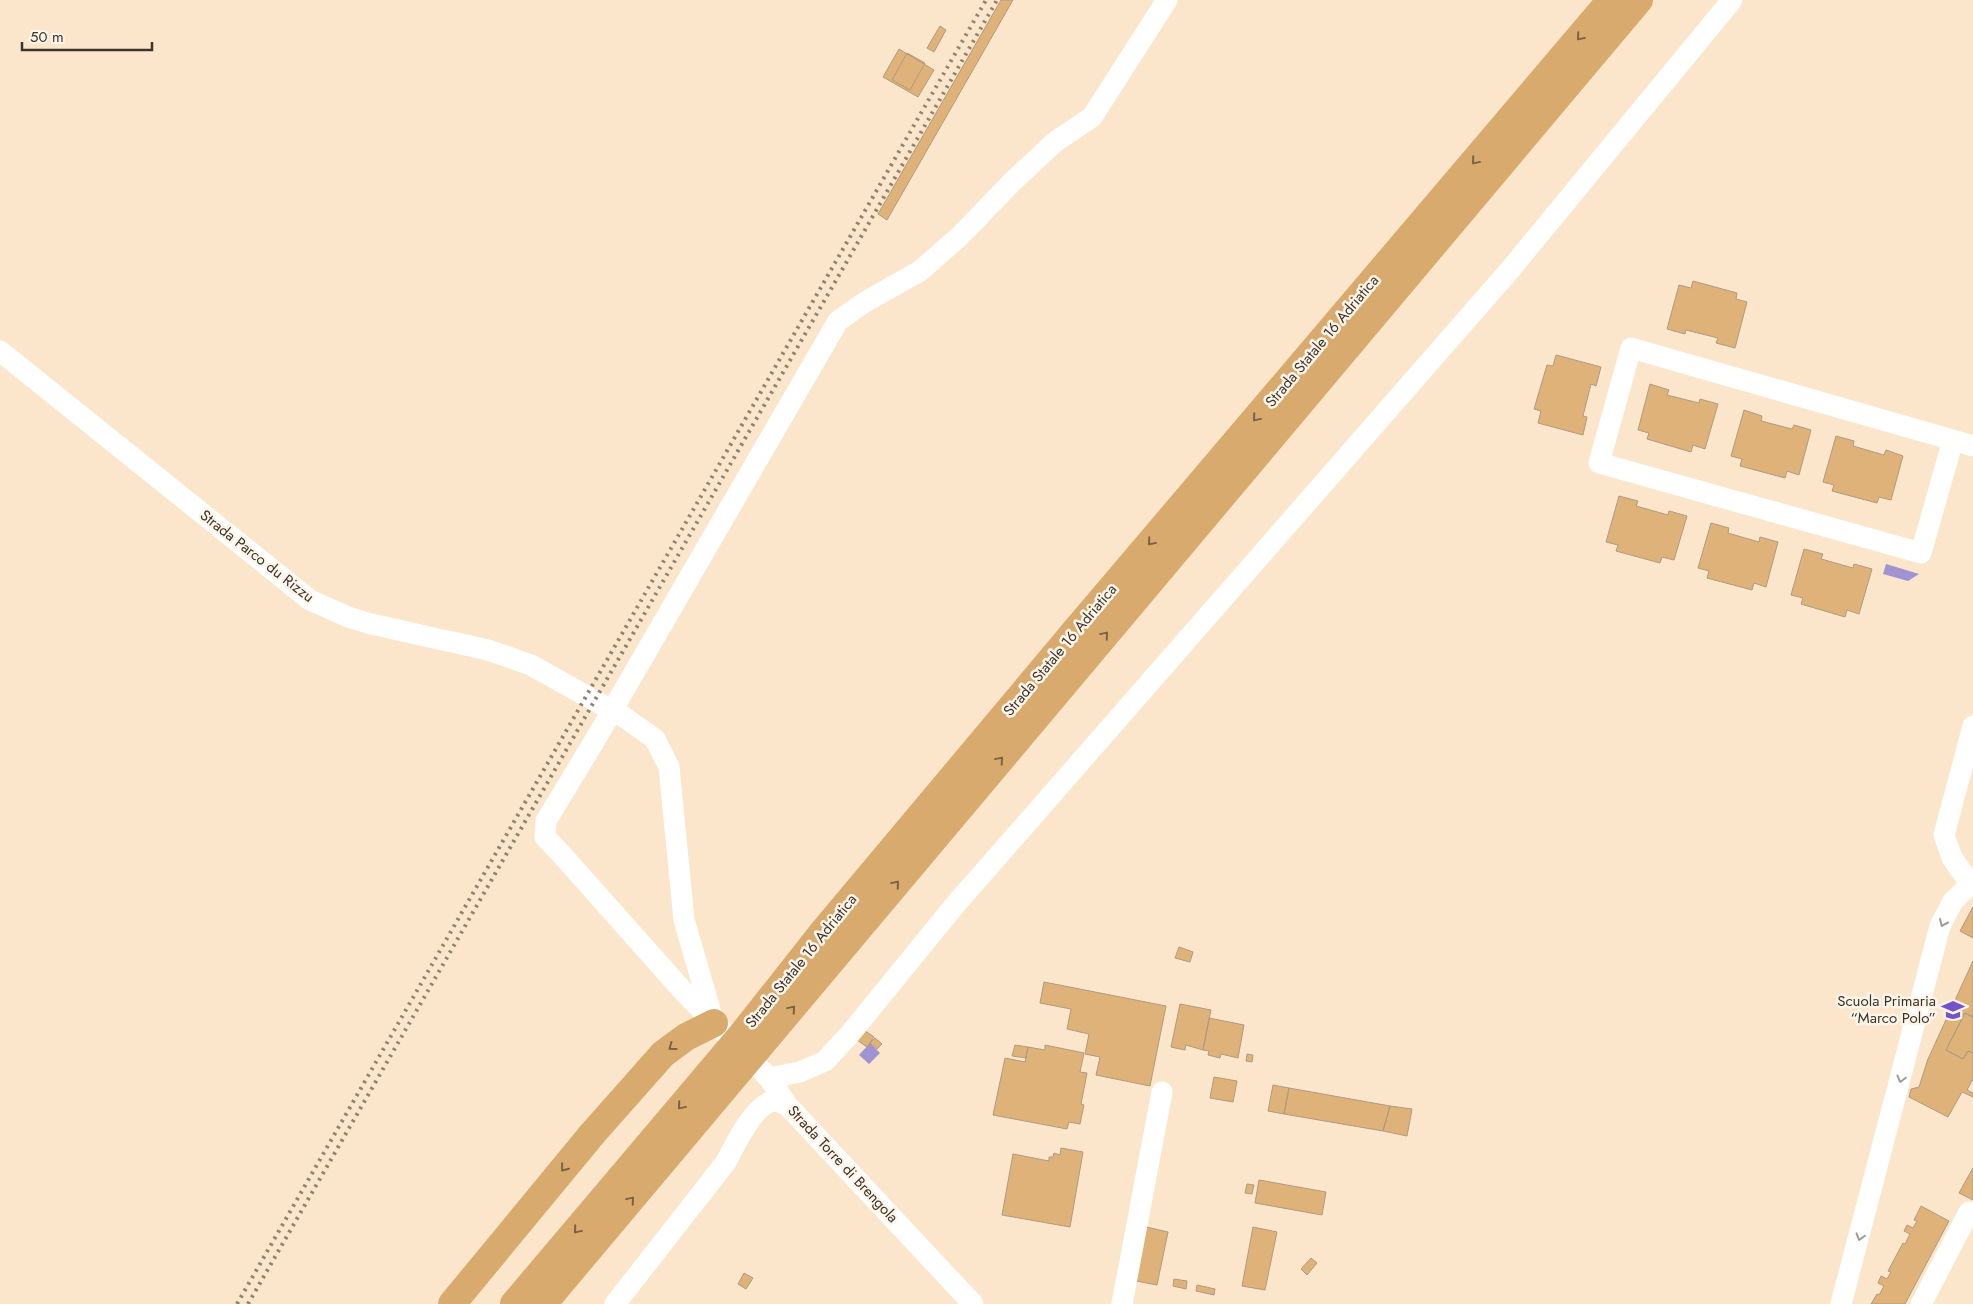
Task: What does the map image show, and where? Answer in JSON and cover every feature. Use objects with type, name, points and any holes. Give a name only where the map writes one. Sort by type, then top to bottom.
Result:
[{"type":"highway","name":"Strada Statale 16 Adriatica","points":[[752,1039],[823,932],[1611,0]]},
{"type":"highway","name":"Strada Statale 16 Adriatica","points":[[543,1304],[752,1039],[1639,0]]},
{"type":"highway","points":[[452,1304],[593,1133],[662,1054],[686,1037],[714,1023]]},
{"type":"highway","name":"Strada Statale 16 Adriatica","points":[[514,1304],[732,1063]]},
{"type":"street","name":"Strada Torre di Brengola","points":[[972,1304],[788,1106],[769,1078],[714,1023],[628,930],[564,856],[544,838],[546,821],[598,735],[838,321],[865,302],[920,271],[960,236],[1013,181],[1055,142],[1092,118],[1167,0]]},
{"type":"street","points":[[769,1078],[800,1072],[825,1061],[850,1034],[974,883],[1198,628],[1304,503],[1509,271],[1732,0]]},
{"type":"street","points":[[1631,348],[1963,443],[1922,552],[1599,463],[1631,348]]},
{"type":"street","name":"Strada Parco du Rizzu","points":[[0,352],[310,600],[348,617],[371,624],[507,656],[531,665],[624,717],[655,739],[668,767],[684,920],[714,1023]]},
{"type":"street","points":[[1841,1304],[1940,926],[1953,901],[1972,882],[1952,858],[1944,835],[1973,726]]},
{"type":"street","points":[[1122,1304],[1162,1092]]},
{"type":"street","points":[[615,1304],[726,1162],[739,1137],[758,1110],[768,1102],[776,1101],[788,1106]]},
{"type":"street","points":[[1921,1304],[1970,1212],[1973,1214]]},
{"type":"shaded area","points":[[1886,564],[1919,574],[1908,581],[1883,574]]},
{"type":"shaded area","points":[[870,1043],[880,1053],[869,1064],[859,1055]]},
{"type":"building","points":[[1001,0],[1013,0],[887,220],[878,214]]},
{"type":"building","points":[[940,26],[946,30],[934,52],[927,48]]},
{"type":"building","points":[[899,49],[934,70],[918,97],[883,77]]},
{"type":"building","points":[[907,53],[925,63],[910,90],[892,80]]},
{"type":"building","points":[[1693,281],[1737,293],[1736,299],[1747,302],[1735,348],[1716,343],[1718,338],[1686,330],[1685,334],[1667,329],[1679,285],[1691,288]]},
{"type":"building","points":[[1556,355],[1601,367],[1596,386],[1591,384],[1583,416],[1587,417],[1583,435],[1538,423],[1541,411],[1534,409],[1547,365],[1553,366]]},
{"type":"building","points":[[1650,384],[1669,390],[1667,395],[1699,403],[1700,399],[1718,404],[1705,449],[1693,445],[1691,452],[1647,439],[1649,433],[1638,430]]},
{"type":"building","points":[[1744,410],[1762,416],[1761,421],[1792,429],[1794,425],[1811,430],[1799,475],[1787,471],[1785,478],[1740,466],[1742,459],[1731,456]]},
{"type":"building","points":[[1836,436],[1854,441],[1853,446],[1884,455],[1886,450],[1903,456],[1891,500],[1879,497],[1877,503],[1832,491],[1834,485],[1823,482]]},
{"type":"building","points":[[1619,496],[1638,501],[1636,506],[1668,515],[1669,511],[1687,516],[1674,560],[1662,557],[1660,563],[1616,551],[1618,545],[1606,542]]},
{"type":"building","points":[[1711,523],[1729,528],[1728,533],[1759,542],[1760,537],[1778,542],[1766,587],[1754,583],[1752,590],[1707,578],[1709,571],[1698,568]]},
{"type":"building","points":[[1804,549],[1823,554],[1821,559],[1853,568],[1854,564],[1872,569],[1859,614],[1847,610],[1845,617],[1801,604],[1803,598],[1791,595]]},
{"type":"building","points":[[1973,907],[1973,938],[1960,931]]},
{"type":"building","points":[[1179,947],[1193,952],[1190,962],[1175,958]]},
{"type":"building","points":[[1973,961],[1973,1017],[1965,1013],[1946,1050],[1963,1059],[1968,1051],[1973,1053],[1973,1079],[1967,1090],[1973,1093],[1973,1097],[1962,1092],[1948,1117],[1909,1097],[1911,1089],[1919,1087],[1928,1059]]},
{"type":"building","points":[[1044,982],[1166,1006],[1150,1086],[1096,1075],[1100,1057],[1085,1054],[1089,1034],[1067,1029],[1071,1009],[1040,1003]]},
{"type":"building","points":[[1180,1004],[1211,1010],[1203,1050],[1186,1045],[1185,1050],[1171,1047]]},
{"type":"building","points":[[1965,1013],[1973,1017],[1973,1053],[1968,1051],[1963,1059],[1946,1050]]},
{"type":"building","points":[[1209,1018],[1244,1025],[1238,1058],[1221,1054],[1220,1058],[1208,1055],[1209,1051],[1203,1050]]},
{"type":"building","points":[[864,1030],[874,1037],[867,1047],[857,1040]]},
{"type":"building","points":[[875,1038],[882,1044],[877,1049],[870,1043]]},
{"type":"building","points":[[1015,1045],[1028,1047],[1026,1058],[1012,1056]]},
{"type":"building","points":[[1045,1045],[1084,1053],[1080,1072],[1087,1073],[1081,1104],[1084,1105],[1080,1124],[1069,1122],[1067,1129],[993,1115],[1005,1058],[1025,1062],[1028,1047],[1045,1050]]},
{"type":"building","points":[[1247,1054],[1253,1055],[1252,1062],[1246,1061]]},
{"type":"building","points":[[1214,1077],[1237,1081],[1233,1102],[1210,1098]]},
{"type":"building","points":[[1273,1085],[1289,1088],[1284,1114],[1268,1111]]},
{"type":"building","points":[[1289,1088],[1390,1106],[1383,1131],[1284,1114]]},
{"type":"building","points":[[1390,1106],[1412,1109],[1407,1136],[1383,1131]]},
{"type":"building","points":[[1061,1148],[1083,1152],[1070,1227],[1002,1215],[1013,1154],[1049,1161],[1049,1157],[1053,1157],[1054,1153],[1060,1155]]},
{"type":"building","points":[[1973,1168],[1973,1200],[1959,1193]]},
{"type":"building","points":[[1259,1180],[1326,1192],[1322,1215],[1255,1203]]},
{"type":"building","points":[[1247,1184],[1254,1185],[1252,1194],[1245,1193]]},
{"type":"building","points":[[1921,1206],[1949,1221],[1905,1304],[1871,1304],[1884,1286],[1878,1283],[1881,1276],[1887,1279],[1891,1272],[1888,1271],[1910,1234],[1904,1231],[1907,1225],[1913,1228],[1917,1221],[1914,1220]]},
{"type":"building","points":[[1142,1226],[1168,1232],[1157,1285],[1131,1280]]},
{"type":"building","points":[[1253,1227],[1277,1232],[1265,1290],[1242,1286]]},
{"type":"building","points":[[1311,1258],[1317,1263],[1307,1275],[1301,1269]]},
{"type":"building","points":[[744,1273],[753,1278],[746,1289],[738,1284]]},
{"type":"building","points":[[1174,1279],[1187,1281],[1186,1289],[1173,1286]]},
{"type":"building","points":[[1197,1285],[1215,1289],[1214,1295],[1196,1291]]},
{"type":"railway","points":[[237,1304],[986,0]]},
{"type":"railway","points":[[248,1304],[997,0]]},
{"type":"place","name":"Scuola Primaria “Marco Polo”","points":[[1953,1010]]}]
